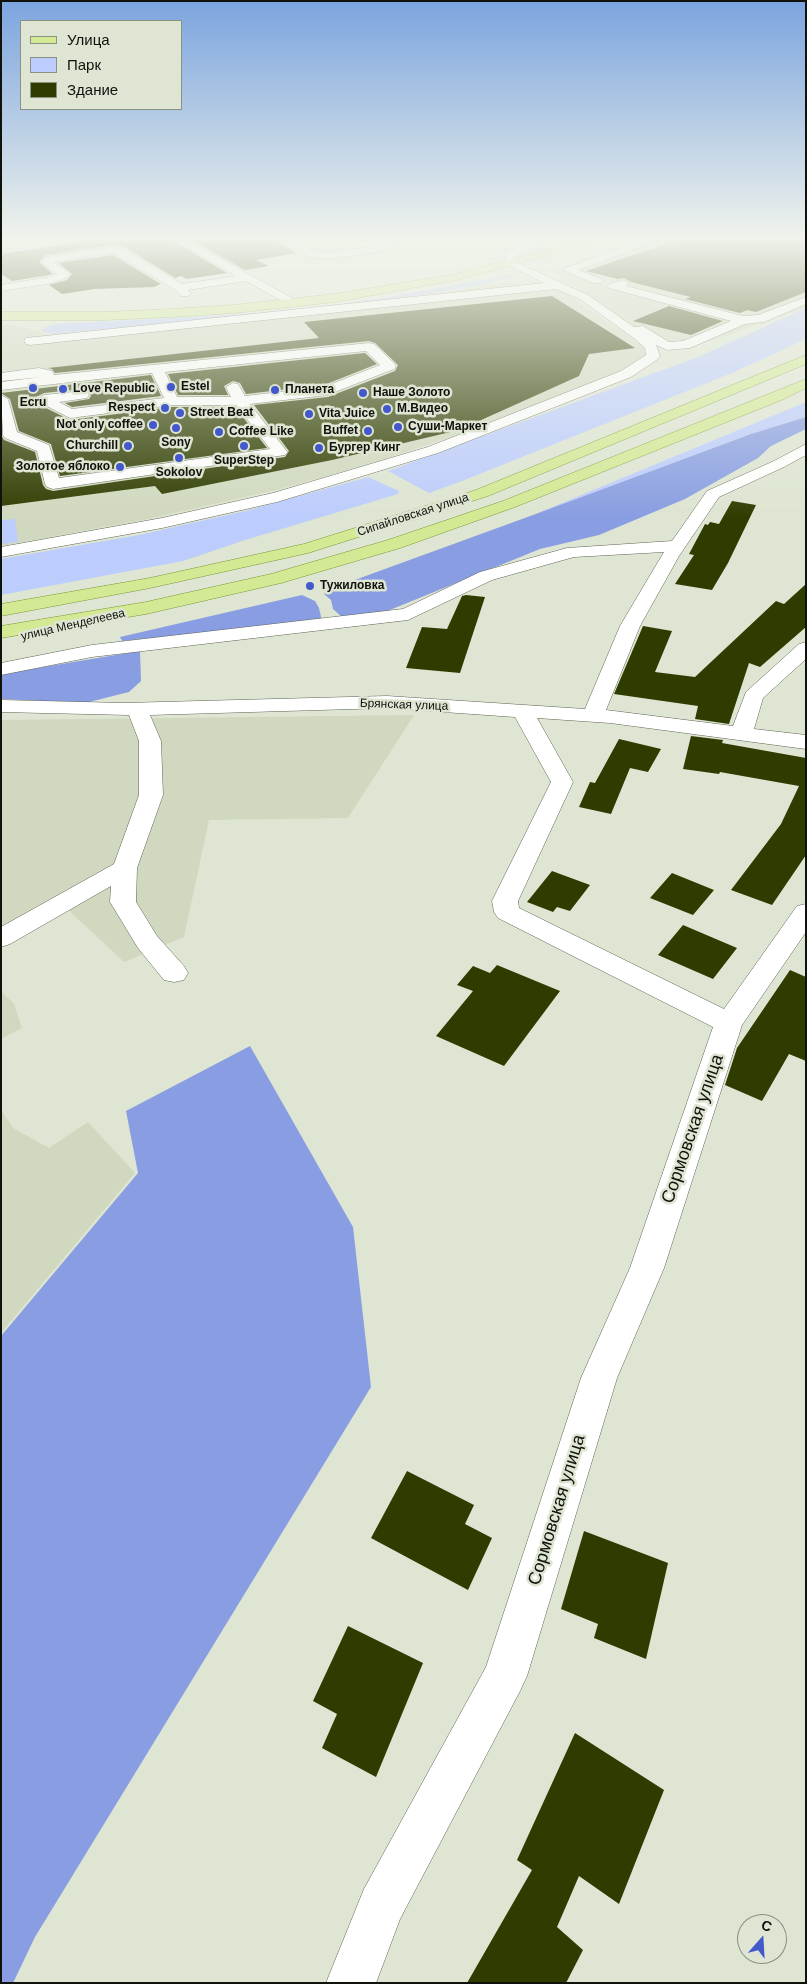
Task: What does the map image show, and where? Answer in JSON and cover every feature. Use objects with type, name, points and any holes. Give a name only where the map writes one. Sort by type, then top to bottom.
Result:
[{"type":"main road","name":"Сипайловская улица","points":[[1,610],[150,583],[308,548],[482,493],[806,359]]},
{"type":"main road","name":"Сипайловская улица","points":[[1,632],[146,608],[275,579],[394,544],[509,504],[779,396],[806,383]]},
{"type":"main road","name":"улица Менделеева","points":[[1,643],[146,608]]},
{"type":"street","points":[[31,348],[40,333]]},
{"type":"street","points":[[31,348],[160,333]]},
{"type":"street","points":[[31,348],[187,333]]},
{"type":"street","points":[[634,333],[651,347],[653,356]]},
{"type":"street","points":[[645,333],[668,346],[684,345],[715,333]]},
{"type":"street","points":[[1,552],[181,519],[277,497],[352,475],[433,450],[482,432],[626,374],[653,356],[695,348],[729,333]]},
{"type":"street","points":[[1,386],[50,380],[87,376],[157,369],[369,346],[389,366],[327,391],[240,401],[172,401],[70,414],[44,399],[93,394],[87,376]]},
{"type":"street","points":[[1,400],[10,435],[44,448],[53,484],[280,452],[240,401],[220,362]]},
{"type":"street","points":[[157,369],[172,401]]},
{"type":"street","points":[[1,377],[39,372],[47,374],[50,380]]},
{"type":"street","points":[[147,388],[164,386]]},
{"type":"street","points":[[593,716],[630,626],[676,546],[713,494],[780,464],[806,448]]},
{"type":"street","points":[[780,464],[797,468]]},
{"type":"street","points":[[1,669],[92,651],[408,614],[486,576],[573,552],[676,546]]},
{"type":"street","points":[[742,733],[753,696],[806,648]]},
{"type":"street","name":"Брянская улица","points":[[1,706],[137,708],[387,702],[593,716],[806,742]]},
{"type":"street","points":[[137,708],[150,741],[151,795],[125,868],[123,902],[146,942],[174,973]]},
{"type":"street","points":[[522,711],[562,782],[505,902],[507,912],[729,1023]]},
{"type":"street","points":[[1,938],[125,868]]},
{"type":"street","name":"Сормовская улица","points":[[351,1983],[381,1906],[505,1676],[599,1378],[646,1268],[729,1023],[806,912]]},
{"type":"shaded area","name":"Планета","points":[[1,333],[40,333],[51,335],[72,333],[623,333],[644,347],[645,356],[612,376],[556,398],[466,432],[370,464],[276,490],[148,519],[1,546]]},
{"type":"shaded area","points":[[642,333],[735,333],[690,348],[660,345]]},
{"type":"shaded area","points":[[806,417],[806,429],[771,446],[758,458],[685,499],[599,535],[540,549],[375,616],[343,618],[333,609],[331,600],[324,594],[330,589],[751,434]]},
{"type":"shaded area","points":[[302,595],[315,601],[322,621],[122,641],[120,637]]},
{"type":"shaded area","points":[[140,651],[141,681],[129,692],[85,703],[1,699],[1,674]]},
{"type":"shaded area","points":[[414,715],[348,818],[209,820],[184,937],[124,962],[64,906],[1,939],[1,720]]},
{"type":"shaded area","points":[[1,991],[14,1004],[22,1028],[1,1039]]},
{"type":"shaded area","points":[[250,1046],[353,1227],[371,1387],[35,1937],[13,1983],[1,1983],[1,1336],[138,1173],[126,1111]]},
{"type":"shaded area","points":[[1,1110],[13,1128],[49,1148],[88,1122],[135,1173],[1,1333]]},
{"type":"green space","points":[[752,333],[806,333],[806,339],[732,373],[429,493],[388,471],[698,357]]},
{"type":"green space","points":[[806,402],[806,417],[751,434],[533,515]]},
{"type":"green space","points":[[368,477],[399,491],[398,494],[245,540],[183,561],[1,595],[1,559],[139,535],[245,511]]},
{"type":"green space","points":[[15,519],[18,542],[1,544],[1,520]]},
{"type":"building","points":[[314,333],[610,333],[635,348],[589,354],[579,376],[459,430],[332,460],[162,494],[155,486],[1,506],[1,435],[4,440],[35,452],[43,485],[46,489],[53,491],[285,457],[289,451],[254,405],[328,397],[395,371],[398,365],[375,343],[369,341],[55,373],[52,369],[48,368],[319,338]]},
{"type":"building","points":[[681,333],[697,333],[691,335]]},
{"type":"building","points":[[365,353],[377,364],[324,385],[246,394],[240,383],[233,381],[224,386],[228,395],[178,395],[168,374]]},
{"type":"building","points":[[151,375],[161,396],[72,407],[65,403],[89,399],[91,396],[89,391],[82,389],[44,393],[36,397],[35,400],[38,404],[70,420],[172,407],[235,407],[267,448],[60,476],[51,444],[19,431],[10,399],[1,393]]},
{"type":"building","points":[[732,501],[756,505],[728,563],[712,590],[675,584],[694,555],[689,554],[705,524],[708,525],[710,522],[719,524]]},
{"type":"building","points":[[806,584],[806,627],[760,667],[749,663],[729,724],[695,719],[698,706],[614,694],[643,626],[672,631],[655,672],[695,677],[776,601],[784,604]]},
{"type":"building","points":[[462,596],[485,597],[460,673],[406,668],[422,627],[447,629]]},
{"type":"building","points":[[691,736],[723,740],[722,743],[806,758],[806,855],[772,905],[731,890],[781,824],[799,786],[720,772],[719,774],[683,769]]},
{"type":"building","points":[[619,739],[661,749],[648,772],[630,768],[611,814],[579,807],[590,782],[595,783]]},
{"type":"building","points":[[552,871],[590,885],[570,911],[557,907],[553,912],[527,902]]},
{"type":"building","points":[[672,873],[714,890],[693,915],[650,898]]},
{"type":"building","points":[[683,925],[737,948],[713,979],[658,955]]},
{"type":"building","points":[[497,965],[560,991],[504,1066],[436,1036],[473,991],[457,985],[473,966],[490,973]]},
{"type":"building","points":[[790,970],[806,977],[806,1061],[789,1054],[762,1101],[725,1085],[737,1048]]},
{"type":"building","points":[[407,1471],[474,1505],[465,1524],[492,1538],[468,1590],[371,1538]]},
{"type":"building","points":[[584,1531],[668,1563],[646,1659],[594,1638],[598,1624],[561,1609]]},
{"type":"building","points":[[348,1626],[423,1663],[376,1777],[322,1748],[337,1714],[313,1701]]},
{"type":"building","points":[[575,1733],[664,1790],[619,1904],[579,1876],[557,1927],[583,1950],[566,1983],[467,1983],[532,1870],[517,1860]]},
{"type":"place","name":"Estel","points":[[171,387]]},
{"type":"place","name":"Ecru","points":[[33,388]]},
{"type":"place","name":"Love Republic","points":[[63,389]]},
{"type":"place","name":"Планета","points":[[275,390]]},
{"type":"place","name":"Наше Золото","points":[[363,393]]},
{"type":"place","name":"Respect","points":[[165,408]]},
{"type":"place","name":"М.Видео","points":[[387,409]]},
{"type":"place","name":"Street Beat","points":[[180,413]]},
{"type":"place","name":"Vita Juice","points":[[309,414]]},
{"type":"place","name":"Not only coffee","points":[[153,425]]},
{"type":"place","name":"Суши-Маркет","points":[[398,427]]},
{"type":"place","name":"Sony","points":[[176,428]]},
{"type":"place","name":"Buffet","points":[[368,431]]},
{"type":"place","name":"Coffee Like","points":[[219,432]]},
{"type":"place","name":"Churchill","points":[[128,446]]},
{"type":"place","name":"SuperStep","points":[[244,446]]},
{"type":"place","name":"Бургер Кинг","points":[[319,448]]},
{"type":"place","name":"Sokolov","points":[[179,458]]},
{"type":"place","name":"Золотое яблоко","points":[[120,467]]},
{"type":"place","name":"Тужиловка","points":[[310,586]]}]
